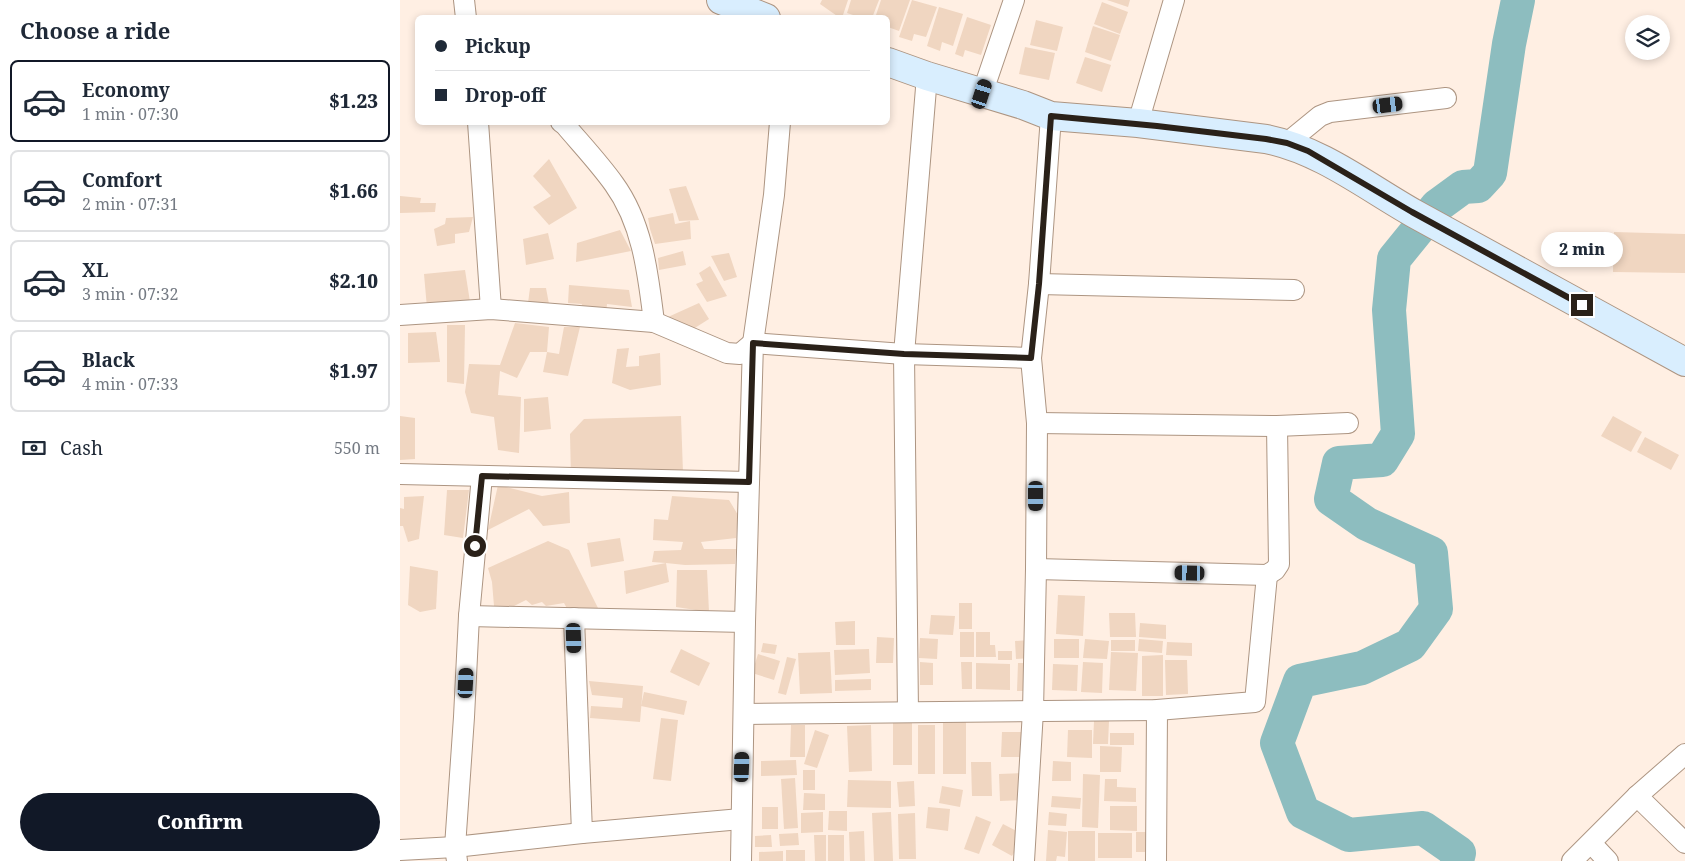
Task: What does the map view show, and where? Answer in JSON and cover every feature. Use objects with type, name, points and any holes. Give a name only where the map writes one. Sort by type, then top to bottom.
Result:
[{"type":"street","points":[[464,0],[466,15]]},
{"type":"street","points":[[721,0],[758,15]]},
{"type":"street","points":[[982,94],[1014,0]]},
{"type":"street","points":[[1138,124],[1174,0]]},
{"type":"street","points":[[890,63],[982,94],[1023,105],[1051,116],[1138,124],[1287,143],[1308,151],[1412,212],[1685,362]]},
{"type":"street","points":[[908,712],[904,354],[927,76]]},
{"type":"street","points":[[1287,143],[1320,116],[1330,112],[1446,98]]},
{"type":"street","points":[[1024,861],[1033,711],[1036,569],[1036,424],[1031,358],[1039,284],[1051,116]]},
{"type":"street","points":[[481,125],[491,309]]},
{"type":"street","points":[[565,125],[614,184],[632,217],[645,258],[654,322]]},
{"type":"street","points":[[741,861],[745,622],[753,343],[774,195],[780,125]]},
{"type":"street","points":[[1039,284],[1294,290]]},
{"type":"street","points":[[400,314],[491,309],[654,322],[727,353],[740,354],[753,343],[904,354],[1031,358]]},
{"type":"street","points":[[1036,424],[1277,426],[1348,423]]},
{"type":"street","points":[[1036,569],[1267,575],[1275,570],[1279,564],[1277,426]]},
{"type":"street","points":[[400,474],[749,482]]},
{"type":"street","points":[[456,854],[469,616],[482,476]]},
{"type":"street","points":[[744,714],[1157,710],[1255,702],[1267,575]]},
{"type":"street","points":[[469,616],[745,622]]},
{"type":"street","points":[[574,618],[582,833]]},
{"type":"street","points":[[1156,861],[1157,710]]},
{"type":"street","points":[[1572,861],[1637,796],[1685,754]]},
{"type":"street","points":[[1637,796],[1685,843]]},
{"type":"street","points":[[400,850],[456,854],[582,833],[741,819]]},
{"type":"street","points":[[1591,843],[1608,861]]},
{"type":"building","points":[[822,0],[848,0],[843,15],[836,15],[820,4]]},
{"type":"building","points":[[851,0],[879,0],[873,15],[853,15],[847,13]]},
{"type":"building","points":[[881,0],[910,0],[899,31],[890,28],[890,15],[876,15]]},
{"type":"building","points":[[912,0],[937,7],[926,37],[914,34],[912,41],[899,37]]},
{"type":"building","points":[[1107,0],[1130,0],[1128,7]]},
{"type":"building","points":[[1102,2],[1128,12],[1120,34],[1094,24]]},
{"type":"building","points":[[939,7],[963,14],[953,46],[942,42],[940,51],[927,46]]},
{"type":"building","points":[[967,17],[991,25],[981,55],[965,50],[963,57],[955,54]]},
{"type":"building","points":[[1036,20],[1063,27],[1057,51],[1030,45]]},
{"type":"building","points":[[1093,26],[1120,35],[1111,61],[1085,52]]},
{"type":"building","points":[[1025,47],[1055,53],[1049,80],[1019,74]]},
{"type":"building","points":[[1085,57],[1111,65],[1102,92],[1076,83]]},
{"type":"building","points":[[549,159],[577,208],[549,225],[533,207],[551,196],[533,176]]},
{"type":"building","points":[[686,186],[699,220],[679,221],[669,189]]},
{"type":"building","points":[[400,196],[421,198],[420,203],[436,203],[435,212],[400,213]]},
{"type":"building","points":[[673,213],[675,224],[690,221],[691,239],[655,244],[648,218]]},
{"type":"building","points":[[473,217],[469,232],[455,234],[455,243],[437,246],[434,229],[445,224],[446,218]]},
{"type":"building","points":[[620,230],[631,251],[576,262],[577,243]]},
{"type":"building","points":[[1614,232],[1685,234],[1685,273],[1613,272]]},
{"type":"building","points":[[548,233],[554,259],[526,265],[523,239]]},
{"type":"building","points":[[683,251],[686,265],[659,270],[658,258]]},
{"type":"building","points":[[729,253],[737,277],[724,281],[711,256]]},
{"type":"building","points":[[710,266],[727,296],[707,302],[696,284],[703,281],[699,273]]},
{"type":"building","points":[[465,270],[470,302],[427,308],[424,274]]},
{"type":"building","points":[[569,285],[629,290],[632,307],[607,304],[606,314],[581,309],[582,304],[568,303]]},
{"type":"building","points":[[530,288],[546,288],[549,304],[528,303]]},
{"type":"building","points":[[699,303],[709,319],[690,331],[671,326],[668,317]]},
{"type":"building","points":[[515,323],[549,327],[547,352],[530,352],[517,378],[500,371],[498,395],[521,397],[519,453],[498,450],[494,417],[471,413],[465,392],[469,364],[500,365]]},
{"type":"building","points":[[447,325],[465,325],[464,384],[447,382]]},
{"type":"building","points":[[564,327],[580,327],[568,376],[543,372],[547,352],[559,354]]},
{"type":"building","points":[[436,332],[440,362],[408,363],[408,333]]},
{"type":"building","points":[[629,348],[626,367],[639,366],[639,356],[660,353],[661,385],[630,390],[612,383],[617,349]]},
{"type":"building","points":[[548,397],[551,429],[524,432],[524,399]]},
{"type":"building","points":[[400,416],[415,418],[415,459],[400,460]]},
{"type":"building","points":[[681,416],[683,473],[571,478],[570,434],[584,419]]},
{"type":"building","points":[[1613,416],[1642,432],[1631,452],[1601,436]]},
{"type":"building","points":[[1645,437],[1679,455],[1671,470],[1637,452]]},
{"type":"building","points":[[498,485],[542,496],[569,492],[570,523],[543,526],[529,509],[488,530]]},
{"type":"building","points":[[447,490],[469,490],[463,538],[444,535]]},
{"type":"building","points":[[424,496],[419,539],[408,542],[403,526],[400,526],[400,508],[404,509],[404,497]]},
{"type":"building","points":[[672,496],[729,500],[738,515],[736,538],[701,542],[704,549],[736,549],[735,564],[685,565],[652,562],[654,551],[681,550],[683,542],[653,540],[654,519],[668,520]]},
{"type":"building","points":[[620,538],[624,561],[591,567],[587,543]]},
{"type":"building","points":[[548,541],[569,550],[600,612],[571,616],[564,603],[546,606],[542,602],[532,605],[526,600],[514,606],[494,606],[492,582],[488,568]]},
{"type":"building","points":[[666,563],[669,582],[626,594],[624,571]]},
{"type":"building","points":[[410,566],[438,571],[436,609],[420,612],[408,605]]},
{"type":"building","points":[[677,570],[707,570],[709,612],[676,607]]},
{"type":"building","points":[[1058,595],[1085,596],[1083,636],[1056,634]]},
{"type":"building","points":[[959,603],[972,603],[972,629],[959,629]]},
{"type":"building","points":[[1109,613],[1135,613],[1136,637],[1110,637]]},
{"type":"building","points":[[931,615],[955,616],[953,635],[929,634]]},
{"type":"building","points":[[855,621],[855,645],[836,645],[835,622]]},
{"type":"building","points":[[1140,623],[1166,625],[1166,639],[1139,637]]},
{"type":"building","points":[[960,632],[974,632],[974,657],[960,657]]},
{"type":"building","points":[[976,632],[990,632],[990,645],[995,645],[996,657],[976,657]]},
{"type":"building","points":[[877,637],[894,638],[893,663],[876,663]]},
{"type":"building","points":[[920,638],[938,639],[937,659],[919,658]]},
{"type":"building","points":[[1054,639],[1079,639],[1079,658],[1054,658]]},
{"type":"building","points":[[1085,639],[1109,641],[1107,659],[1083,658]]},
{"type":"building","points":[[1139,639],[1163,641],[1162,653],[1138,651]]},
{"type":"building","points":[[1030,640],[1031,658],[1016,659],[1015,641]]},
{"type":"building","points":[[1111,640],[1135,640],[1135,651],[1111,651]]},
{"type":"building","points":[[1167,642],[1192,643],[1192,656],[1166,655]]},
{"type":"building","points":[[763,643],[777,645],[775,654],[761,652]]},
{"type":"building","points":[[681,649],[710,663],[699,686],[670,672]]},
{"type":"building","points":[[869,649],[870,673],[835,675],[834,650]]},
{"type":"building","points":[[998,651],[1012,651],[1012,660],[998,660]]},
{"type":"building","points":[[830,652],[832,693],[800,694],[798,653]]},
{"type":"building","points":[[1111,652],[1138,653],[1136,691],[1109,690]]},
{"type":"building","points":[[758,654],[780,661],[774,680],[752,673]]},
{"type":"building","points":[[1163,655],[1163,696],[1142,696],[1142,656]]},
{"type":"building","points":[[787,657],[796,659],[786,695],[778,693]]},
{"type":"building","points":[[1165,660],[1187,660],[1188,694],[1166,695]]},
{"type":"building","points":[[920,662],[933,663],[933,685],[920,685]]},
{"type":"building","points":[[961,662],[972,662],[972,689],[962,689]]},
{"type":"building","points":[[1083,662],[1103,663],[1102,693],[1081,692]]},
{"type":"building","points":[[976,663],[1010,664],[1010,690],[976,689]]},
{"type":"building","points":[[1018,663],[1033,663],[1032,691],[1017,691]]},
{"type":"building","points":[[1053,664],[1078,665],[1077,691],[1052,690]]},
{"type":"building","points":[[871,679],[871,690],[835,691],[835,680]]},
{"type":"building","points":[[589,681],[643,686],[640,722],[590,718],[591,706],[622,708],[623,698],[592,695]]},
{"type":"building","points":[[644,692],[687,701],[684,715],[641,706]]},
{"type":"building","points":[[943,716],[966,717],[966,774],[943,774]]},
{"type":"building","points":[[893,717],[912,717],[912,765],[893,765]]},
{"type":"building","points":[[661,718],[678,720],[671,781],[653,779]]},
{"type":"building","points":[[1094,721],[1109,721],[1108,744],[1093,744]]},
{"type":"building","points":[[791,725],[805,725],[805,757],[790,757]]},
{"type":"building","points":[[871,725],[872,771],[849,772],[847,726]]},
{"type":"building","points":[[918,725],[935,725],[935,774],[918,774]]},
{"type":"building","points":[[815,730],[829,735],[817,768],[804,764]]},
{"type":"building","points":[[1068,730],[1092,730],[1092,758],[1067,757]]},
{"type":"building","points":[[1002,732],[1022,732],[1021,757],[1001,757]]},
{"type":"building","points":[[1110,733],[1134,733],[1134,745],[1110,745]]},
{"type":"building","points":[[1100,746],[1122,747],[1121,772],[1100,772]]},
{"type":"building","points":[[796,760],[797,775],[761,776],[761,761]]},
{"type":"building","points":[[1053,761],[1071,762],[1071,781],[1052,781]]},
{"type":"building","points":[[971,762],[991,762],[992,796],[972,796]]},
{"type":"building","points":[[803,770],[815,770],[815,790],[803,790]]},
{"type":"building","points":[[1025,773],[1026,800],[1000,801],[999,774]]},
{"type":"building","points":[[1083,774],[1100,775],[1098,828],[1082,827]]},
{"type":"building","points":[[795,778],[798,828],[784,829],[781,779]]},
{"type":"building","points":[[1105,779],[1117,779],[1117,787],[1136,788],[1136,802],[1104,801]]},
{"type":"building","points":[[848,780],[891,781],[891,808],[847,807]]},
{"type":"building","points":[[914,781],[915,806],[899,807],[897,782]]},
{"type":"building","points":[[942,786],[963,790],[960,807],[939,803]]},
{"type":"building","points":[[804,793],[825,794],[825,810],[803,810]]},
{"type":"building","points":[[1052,796],[1081,798],[1080,809],[1051,807]]},
{"type":"building","points":[[1110,806],[1137,806],[1137,831],[1110,830]]},
{"type":"building","points":[[762,807],[778,807],[778,829],[762,829]]},
{"type":"building","points":[[928,807],[950,809],[948,831],[926,828]]},
{"type":"building","points":[[829,811],[847,811],[847,831],[828,830]]},
{"type":"building","points":[[823,812],[823,832],[801,833],[801,813]]},
{"type":"building","points":[[891,812],[893,861],[874,861],[872,813]]},
{"type":"building","points":[[1049,812],[1067,814],[1066,826],[1048,825]]},
{"type":"building","points":[[915,813],[916,859],[899,859],[898,814]]},
{"type":"building","points":[[976,816],[991,822],[979,854],[964,849]]},
{"type":"building","points":[[1003,824],[1024,835],[1012,856],[992,845]]},
{"type":"building","points":[[1048,830],[1067,832],[1065,857],[1057,856],[1056,861],[1046,861]]},
{"type":"building","points":[[864,831],[865,861],[850,861],[849,832]]},
{"type":"building","points":[[1068,831],[1095,831],[1095,861],[1068,861]]},
{"type":"building","points":[[1136,832],[1153,832],[1154,852],[1136,852]]},
{"type":"building","points":[[798,833],[799,845],[780,846],[779,834]]},
{"type":"building","points":[[1098,833],[1132,833],[1132,858],[1098,858]]},
{"type":"building","points":[[771,835],[772,847],[755,847],[755,836]]},
{"type":"building","points":[[814,835],[826,835],[826,861],[815,861]]},
{"type":"building","points":[[828,835],[844,835],[844,861],[828,861]]},
{"type":"building","points":[[786,850],[805,850],[805,861],[786,861]]},
{"type":"building","points":[[783,851],[783,861],[759,861],[759,852]]},
{"type":"waterway","points":[[1457,861],[1459,853],[1423,828],[1349,835],[1303,812],[1277,743],[1300,681],[1362,668],[1410,645],[1436,609],[1431,553],[1367,524],[1331,499],[1339,463],[1382,460],[1398,434],[1389,310],[1394,259],[1437,206],[1463,187],[1478,186],[1490,173],[1509,44],[1518,0]]},
{"type":"route","points":[[475,546],[482,476],[749,482],[753,343],[904,354],[1031,358],[1039,284],[1051,116],[1157,126],[1287,143],[1308,151],[1412,212],[1582,305]]}]
